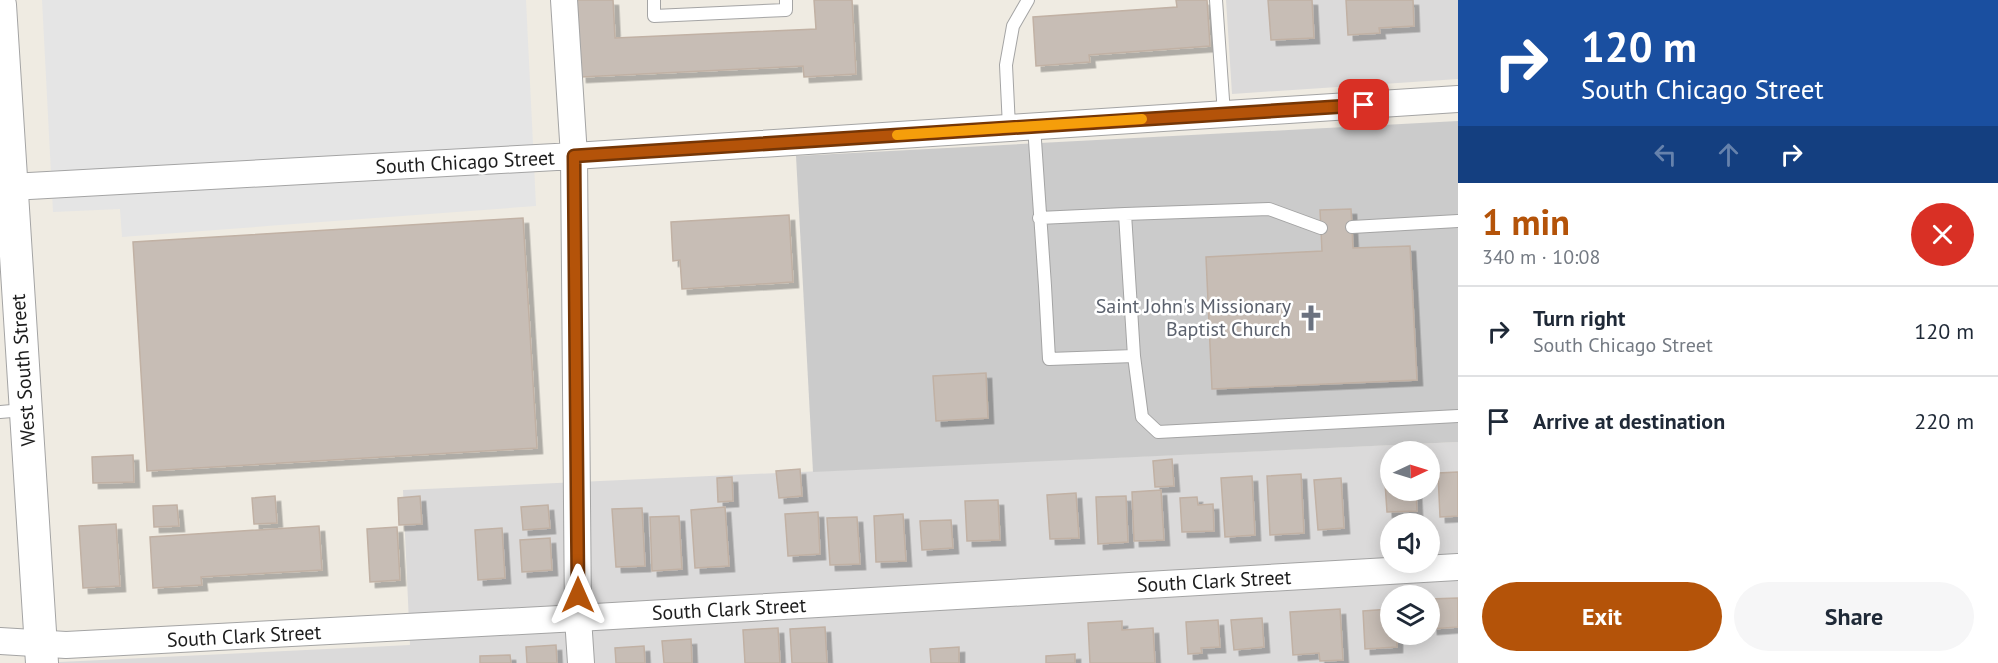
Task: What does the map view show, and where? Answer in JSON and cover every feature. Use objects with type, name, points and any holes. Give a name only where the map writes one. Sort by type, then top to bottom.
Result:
[{"type":"street","points":[[564,0],[574,156],[578,618],[581,663]]},
{"type":"street","name":"West South Street","points":[[0,14],[3,101],[11,187],[16,345],[13,411],[42,653]]},
{"type":"street","name":"South Chicago Street","points":[[11,187],[574,156],[1458,99]]},
{"type":"street","name":"South Clark Street","points":[[0,641],[42,653],[66,645],[1458,567]]},
{"type":"lane","points":[[654,0],[654,16],[786,10],[786,0]]},
{"type":"lane","points":[[1028,0],[1013,26],[1006,65],[1022,127],[1040,218],[1048,359],[1134,356]]},
{"type":"lane","points":[[1216,0],[1224,114]]},
{"type":"lane","points":[[1040,218],[1269,209],[1321,228]]},
{"type":"lane","points":[[1125,214],[1134,356],[1142,417],[1158,432],[1458,416]]},
{"type":"lane","points":[[1352,227],[1458,221]]},
{"type":"shaded area","points":[[42,0],[526,0],[536,206],[122,237],[120,209],[53,212]]},
{"type":"shaded area","points":[[1226,0],[1458,0],[1458,79],[1232,94]]},
{"type":"shaded area","points":[[1458,121],[1458,442],[1380,441],[1380,446],[813,472],[796,156]]},
{"type":"shaded area","points":[[1458,442],[1458,663],[39,663],[410,645],[403,490],[1380,446],[1380,501],[1440,501],[1440,443]]},
{"type":"building","points":[[577,0],[613,0],[615,38],[816,29],[814,0],[852,0],[856,74],[804,77],[803,66],[581,77]]},
{"type":"building","points":[[1176,0],[1207,0],[1210,46],[1089,55],[1090,62],[1036,66],[1033,17],[1177,7]]},
{"type":"building","points":[[1268,0],[1312,0],[1314,38],[1271,40]]},
{"type":"building","points":[[1346,0],[1413,0],[1414,26],[1379,28],[1380,33],[1348,35]]},
{"type":"building","name":"Saint John's Missionary Baptist Church","points":[[1351,209],[1353,248],[1410,246],[1417,380],[1212,389],[1206,257],[1322,251],[1320,210]]},
{"type":"building","points":[[789,215],[793,282],[682,289],[680,260],[673,261],[671,222]]},
{"type":"building","points":[[523,218],[537,448],[147,471],[133,242]]},
{"type":"building","points":[[986,373],[988,418],[936,421],[933,376]]},
{"type":"building","points":[[133,455],[134,482],[93,483],[92,457]]},
{"type":"building","points":[[1172,459],[1174,486],[1155,487],[1153,461]]},
{"type":"building","points":[[800,469],[802,496],[779,498],[776,471]]},
{"type":"building","points":[[1458,472],[1458,516],[1440,517],[1440,473]]},
{"type":"building","points":[[1301,474],[1304,533],[1270,535],[1267,476]]},
{"type":"building","points":[[1252,476],[1255,535],[1225,537],[1221,478]]},
{"type":"building","points":[[732,477],[733,501],[718,502],[717,478]]},
{"type":"building","points":[[1341,478],[1344,528],[1318,530],[1314,480]]},
{"type":"building","points":[[1161,490],[1164,540],[1134,541],[1132,492]]},
{"type":"building","points":[[1076,493],[1079,538],[1050,539],[1047,495]]},
{"type":"building","points":[[275,496],[277,523],[254,524],[252,498]]},
{"type":"building","points":[[420,496],[422,524],[399,525],[398,498]]},
{"type":"building","points":[[1126,496],[1128,542],[1098,544],[1096,497]]},
{"type":"building","points":[[1197,497],[1198,505],[1213,504],[1214,531],[1182,532],[1180,498]]},
{"type":"building","points":[[998,500],[1000,540],[967,541],[965,501]]},
{"type":"building","points":[[1386,501],[1417,501],[1417,511],[1387,512]]},
{"type":"building","points":[[177,505],[179,526],[154,527],[153,506]]},
{"type":"building","points":[[548,505],[550,528],[523,530],[521,507]]},
{"type":"building","points":[[725,507],[729,566],[695,568],[691,510]]},
{"type":"building","points":[[642,508],[645,566],[616,567],[612,509]]},
{"type":"building","points":[[818,512],[820,554],[788,556],[785,514]]},
{"type":"building","points":[[903,514],[906,561],[876,562],[874,516]]},
{"type":"building","points":[[679,516],[682,569],[652,571],[650,517]]},
{"type":"building","points":[[857,517],[860,564],[830,565],[827,518]]},
{"type":"building","points":[[951,520],[953,548],[922,550],[920,521]]},
{"type":"building","points":[[116,524],[120,586],[83,588],[79,526]]},
{"type":"building","points":[[319,526],[322,570],[201,577],[202,585],[153,588],[150,537]]},
{"type":"building","points":[[397,527],[400,580],[370,582],[367,529]]},
{"type":"building","points":[[502,528],[505,578],[478,580],[475,530]]},
{"type":"building","points":[[550,538],[552,570],[522,572],[520,540]]},
{"type":"building","points":[[1458,598],[1458,627],[1440,628],[1440,599]]},
{"type":"building","points":[[1340,609],[1343,660],[1320,661],[1319,653],[1293,655],[1290,612]]},
{"type":"building","points":[[1380,610],[1380,645],[1397,645],[1397,647],[1365,649],[1363,611]]},
{"type":"building","points":[[1262,618],[1264,647],[1234,650],[1231,620]]},
{"type":"building","points":[[1218,620],[1220,647],[1201,648],[1202,653],[1188,654],[1186,622]]},
{"type":"building","points":[[1122,621],[1122,630],[1153,628],[1155,663],[1090,663],[1088,623]]},
{"type":"building","points":[[825,627],[827,663],[792,663],[790,629]]},
{"type":"building","points":[[778,628],[780,663],[745,663],[743,630]]},
{"type":"building","points":[[691,639],[692,663],[664,663],[662,641]]},
{"type":"building","points":[[556,645],[557,663],[527,663],[526,647]]},
{"type":"building","points":[[644,646],[645,663],[616,663],[615,648]]},
{"type":"building","points":[[959,647],[959,663],[931,663],[930,649]]},
{"type":"building","points":[[1075,654],[1075,663],[1046,663],[1046,656]]},
{"type":"building","points":[[510,655],[511,663],[480,663],[480,656]]},
{"type":"slow traffic","points":[[897,135],[1142,119]]},
{"type":"place","name":"Saint John's Missionary Baptist Church","points":[[1311,318]]},
{"type":"route","points":[[578,595],[574,156],[1364,105]]}]
